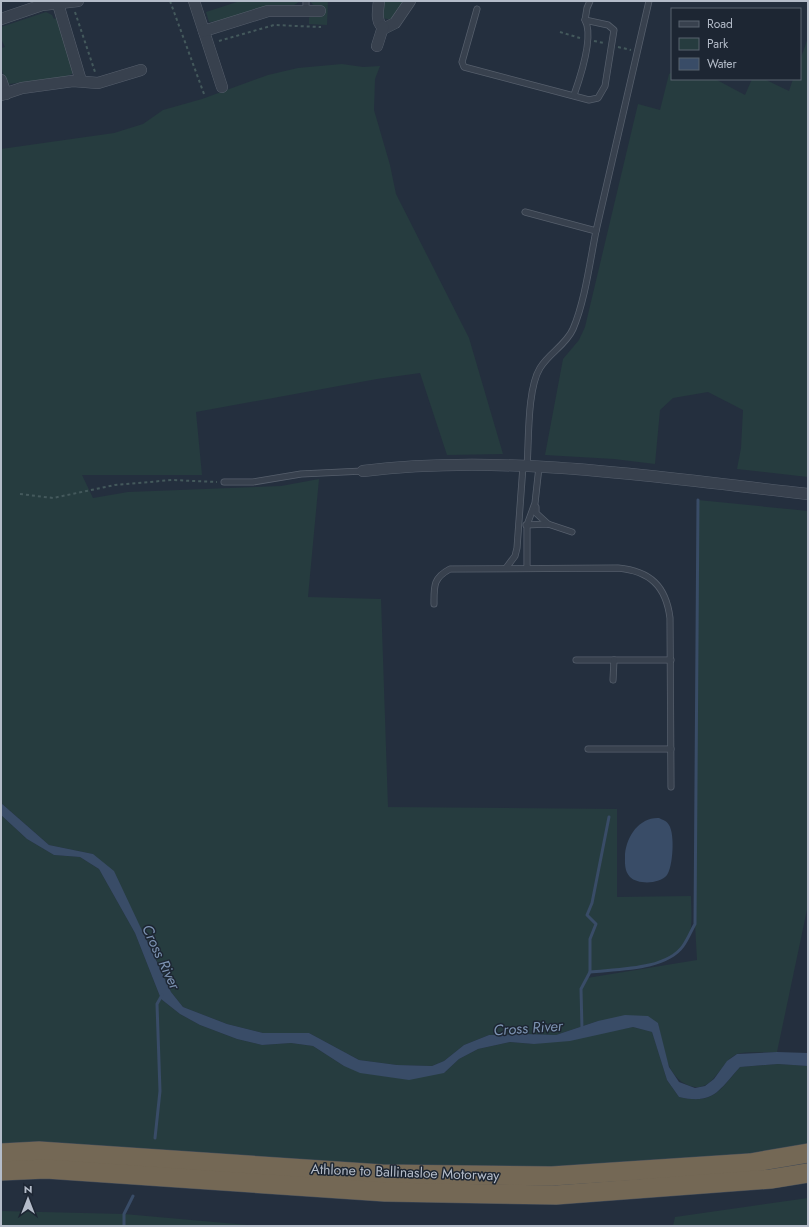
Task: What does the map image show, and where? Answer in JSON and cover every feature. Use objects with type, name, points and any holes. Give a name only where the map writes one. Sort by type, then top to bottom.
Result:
[{"type":"highway","name":"Athlone to Ballinasloe Motorway","points":[[1,1153],[39,1151],[382,1174],[552,1176],[750,1163],[808,1153]]},
{"type":"highway","name":"Athlone to Ballinasloe Motorway","points":[[1,1171],[46,1169],[385,1192],[556,1195],[771,1179],[808,1173]]},
{"type":"street","points":[[194,1],[222,87]]},
{"type":"street","points":[[378,1],[378,21],[383,27]]},
{"type":"street","points":[[383,27],[392,26],[410,1]]},
{"type":"street","points":[[1,19],[42,5],[61,3],[76,5]]},
{"type":"street","points":[[61,3],[81,81]]},
{"type":"street","points":[[204,31],[268,10],[306,6],[320,11]]},
{"type":"street","points":[[377,46],[383,27]]},
{"type":"street","points":[[1,80],[4,94],[22,88],[81,81],[98,83],[128,70],[141,70]]},
{"type":"street","points":[[363,471],[398,467],[479,465],[539,467],[808,494]]},
{"type":"lane","points":[[574,95],[588,40],[588,25],[585,20],[590,1]]},
{"type":"lane","points":[[506,568],[515,556],[534,380],[542,365],[566,340],[573,329],[649,1]]},
{"type":"lane","points":[[477,10],[462,62],[464,67],[589,100],[598,98],[605,86],[614,30],[608,25],[585,20]]},
{"type":"lane","points":[[525,212],[596,231]]},
{"type":"lane","points":[[539,467],[535,502],[536,513],[548,524]]},
{"type":"lane","points":[[224,482],[253,482],[301,474],[363,471]]},
{"type":"lane","points":[[527,568],[527,525],[535,502]]},
{"type":"lane","points":[[519,525],[548,524],[572,532]]},
{"type":"lane","points":[[434,604],[434,587],[436,580],[442,573],[450,569],[618,568],[633,570],[649,578],[664,593],[670,618],[671,787]]},
{"type":"lane","points":[[576,660],[671,660]]},
{"type":"lane","points":[[613,680],[614,660]]},
{"type":"lane","points":[[588,749],[671,748]]},
{"type":"path","points":[[170,1],[204,94]]},
{"type":"path","points":[[76,5],[98,83]]},
{"type":"path","points":[[560,32],[638,52]]},
{"type":"path","points":[[20,494],[53,498],[115,484],[172,480],[224,482]]},
{"type":"green space","points":[[240,1],[300,1],[293,6],[270,5],[220,21],[209,22],[206,12]]},
{"type":"green space","points":[[310,1],[328,1],[327,25],[309,24],[309,18],[314,6]]},
{"type":"green space","points":[[383,1],[404,1],[391,20],[383,18]]},
{"type":"green space","points":[[46,12],[52,15],[54,19],[56,18],[73,67],[72,74],[65,77],[9,84],[4,76],[2,67],[1,48],[5,47],[1,39],[1,27]]},
{"type":"green space","points":[[808,38],[808,477],[737,469],[741,448],[743,410],[708,392],[673,398],[660,410],[655,464],[614,459],[545,455],[563,359],[579,340],[585,327],[638,104],[660,110],[669,74],[671,73],[671,80],[717,80],[745,95],[752,80],[766,80],[789,91],[793,80],[801,80],[801,57]]},
{"type":"green space","points":[[342,64],[363,67],[380,66],[375,79],[374,110],[390,165],[396,194],[469,338],[503,454],[447,455],[420,373],[377,379],[196,412],[202,475],[82,475],[93,498],[128,492],[281,486],[319,479],[308,597],[381,599],[388,807],[617,809],[617,897],[691,896],[691,922],[689,936],[682,947],[672,956],[660,962],[646,966],[590,972],[587,978],[697,960],[695,924],[698,500],[808,511],[808,905],[777,1052],[737,1054],[727,1062],[717,1075],[706,1085],[697,1087],[690,1086],[675,1076],[666,1060],[658,1023],[598,1021],[556,1035],[489,1035],[464,1045],[444,1061],[432,1066],[397,1065],[359,1060],[309,1033],[263,1033],[227,1024],[183,1007],[171,992],[147,939],[93,854],[49,845],[1,803],[1,149],[114,133],[143,124],[163,110],[202,99],[268,75],[298,68]]},
{"type":"green space","points":[[1,815],[27,839],[54,855],[80,857],[99,869],[135,933],[161,999],[180,1014],[200,1025],[237,1039],[262,1045],[291,1043],[313,1046],[344,1066],[444,1073],[459,1059],[478,1049],[510,1042],[534,1044],[633,1027],[652,1032],[667,1080],[679,1097],[700,1099],[708,1097],[720,1089],[740,1067],[778,1064],[808,1066],[808,1148],[743,1156],[568,1168],[425,1168],[1,1145]]},
{"type":"green space","points":[[808,1198],[808,1226],[673,1226],[675,1217]]},
{"type":"green space","points":[[1,1211],[124,1214],[260,1226],[1,1226]]},
{"type":"water","points":[[1,803],[49,845],[93,854],[114,871],[171,992],[183,1007],[227,1024],[263,1033],[309,1033],[359,1060],[397,1065],[432,1066],[444,1061],[464,1045],[489,1035],[556,1035],[598,1021],[625,1015],[648,1016],[658,1023],[669,1067],[679,1082],[695,1088],[705,1086],[714,1079],[727,1061],[737,1054],[777,1052],[808,1053],[808,1066],[778,1064],[740,1067],[715,1094],[700,1099],[691,1099],[679,1097],[667,1080],[652,1032],[633,1027],[570,1041],[534,1044],[510,1042],[478,1049],[459,1059],[444,1073],[409,1080],[360,1073],[344,1066],[313,1046],[291,1043],[262,1045],[237,1039],[200,1025],[180,1014],[161,999],[135,933],[99,869],[80,857],[54,855],[27,839],[1,815]]},
{"type":"water","points":[[652,818],[659,818],[665,821],[671,829],[673,843],[669,871],[664,878],[654,882],[634,880],[630,877],[625,866],[625,854],[628,840],[640,824]]},
{"type":"waterway","points":[[582,1029],[581,989],[590,972],[640,967],[665,960],[675,954],[683,946],[695,924],[698,500]]},
{"type":"waterway","points":[[590,972],[590,939],[596,924],[587,915],[592,903],[609,817]]},
{"type":"waterway","name":"Cross River","points":[[155,1138],[160,1091],[157,1004],[162,995]]},
{"type":"waterway","points":[[124,1226],[124,1214],[133,1196]]}]
